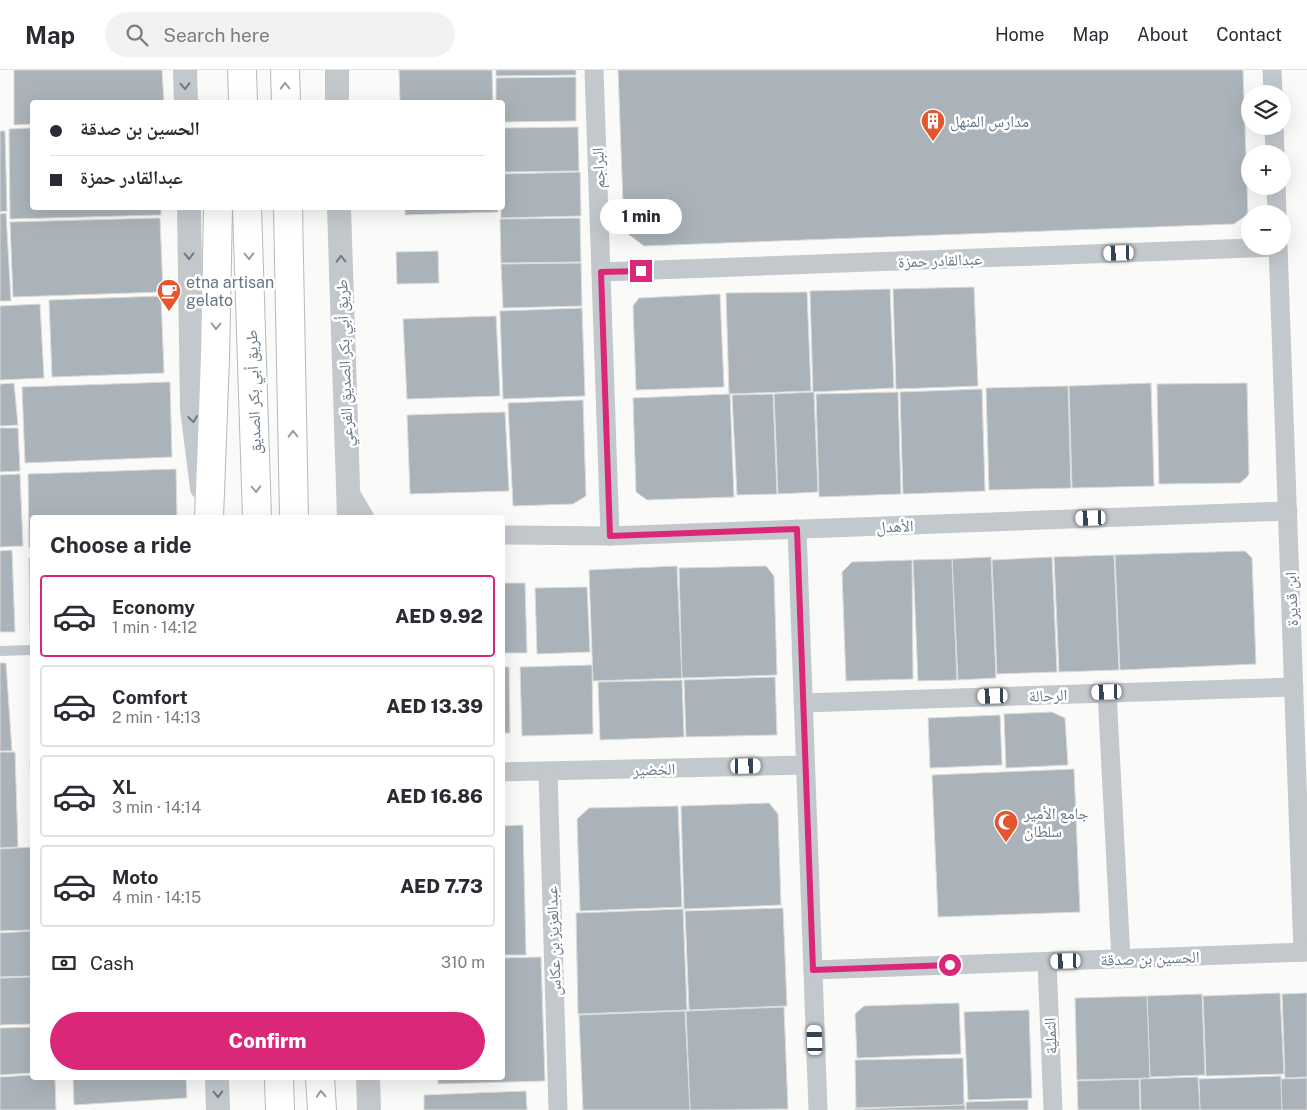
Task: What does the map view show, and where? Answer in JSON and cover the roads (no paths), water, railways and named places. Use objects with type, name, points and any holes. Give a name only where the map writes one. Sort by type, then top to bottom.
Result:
[{"type":"main road","points":[[242,70],[243,100]]},
{"type":"main road","points":[[285,70],[286,100]]},
{"type":"main road","points":[[207,515],[215,358],[218,210]]},
{"type":"main road","name":"طريق أبي بكر الصديق","points":[[247,210],[257,515]]},
{"type":"main road","points":[[288,210],[294,515]]},
{"type":"main road","points":[[279,1080],[280,1110]]},
{"type":"main road","points":[[320,1080],[322,1110]]},
{"type":"street","points":[[185,70],[186,100]]},
{"type":"street","points":[[337,70],[337,100]]},
{"type":"street","name":"البراجم","points":[[594,70],[610,536]]},
{"type":"street","points":[[1272,70],[1273,85]]},
{"type":"street","points":[[188,210],[192,410],[207,515]]},
{"type":"street","name":"طريق أبي بكر الصديق الفرعي","points":[[339,210],[349,515]]},
{"type":"street","name":"عبدالقادر حمزة","points":[[601,272],[1241,248]]},
{"type":"street","name":"ابن قديرة","points":[[1278,255],[1305,952]]},
{"type":"street","points":[[347,487],[363,515]]},
{"type":"street","name":"الأهدل","points":[[505,535],[610,536],[1288,511]]},
{"type":"street","points":[[797,529],[818,1110]]},
{"type":"street","name":"الرحالة","points":[[803,703],[1294,687]]},
{"type":"street","points":[[1107,692],[1121,959]]},
{"type":"street","name":"الخضير","points":[[505,772],[806,764]]},
{"type":"street","name":"عبدالعزيز بن عكاس","points":[[548,772],[558,1110]]},
{"type":"street","name":"الحسين بن صدقة","points":[[813,970],[1305,952]]},
{"type":"street","name":"الثملية","points":[[1048,962],[1054,1110]]},
{"type":"street","points":[[217,1080],[218,1110]]},
{"type":"street","points":[[368,1080],[369,1110]]},
{"type":"lane","points":[[0,651],[30,650]]},
{"type":"place","name":"مدارس المنهل","points":[[933,142]]},
{"type":"place","name":"etna artisan gelato","points":[[169,312]]},
{"type":"place","name":"جامع الأمير سلطان","points":[[1006,843]]}]
